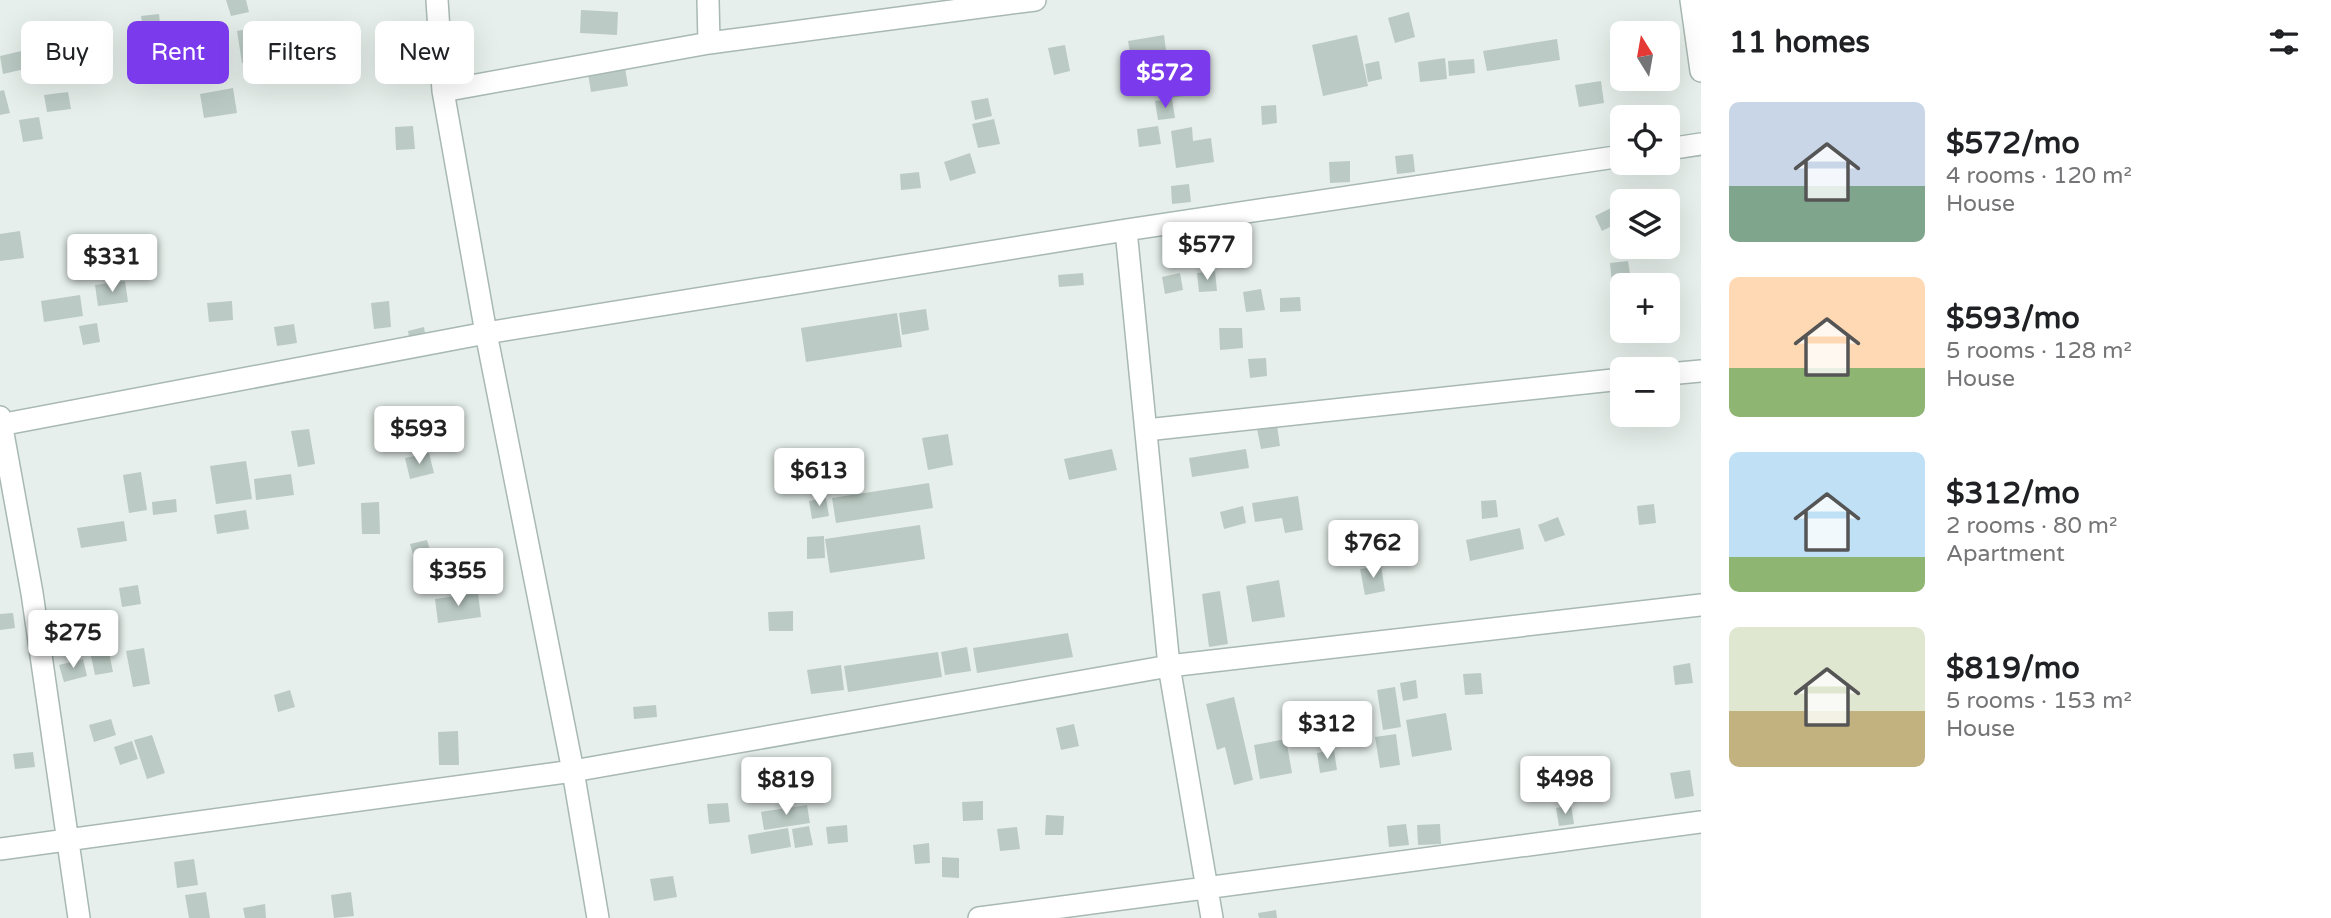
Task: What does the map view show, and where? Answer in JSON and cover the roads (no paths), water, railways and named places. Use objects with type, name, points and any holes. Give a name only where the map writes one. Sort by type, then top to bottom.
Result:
[{"type":"street","points":[[437,0],[443,91],[486,332],[573,771],[598,918]]},
{"type":"street","points":[[708,0],[709,43]]},
{"type":"street","points":[[443,91],[709,43],[1035,0]]},
{"type":"street","points":[[1691,0],[1701,71]]},
{"type":"street","points":[[1680,147],[1701,144]]},
{"type":"street","points":[[79,918],[32,593],[0,422],[486,332],[1126,230],[1610,158]]},
{"type":"street","points":[[1126,230],[1169,666],[1212,918]]},
{"type":"street","points":[[1680,373],[1701,371]]},
{"type":"street","points":[[1146,430],[1610,380]]},
{"type":"street","points":[[0,849],[573,771],[1169,666],[1701,604]]},
{"type":"street","points":[[979,918],[1701,822]]}]
